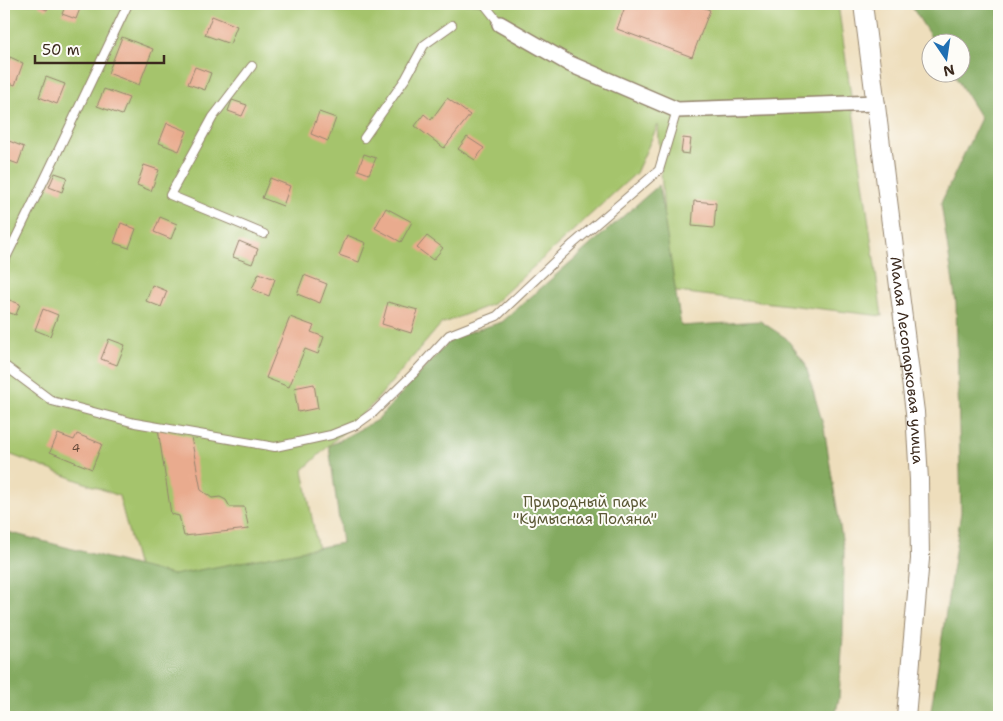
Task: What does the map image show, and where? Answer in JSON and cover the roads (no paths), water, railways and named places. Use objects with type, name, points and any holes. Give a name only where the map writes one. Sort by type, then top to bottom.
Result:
[{"type":"street","name":"Малая Лесопарковая улица","points":[[863,4],[915,412],[919,480],[920,559],[906,717]]},
{"type":"street","points":[[500,24],[570,64],[677,110],[877,103]]},
{"type":"lane","points":[[4,262],[128,4]]},
{"type":"lane","points":[[484,4],[500,24]]},
{"type":"lane","points":[[364,138],[406,78],[424,45],[452,25]]},
{"type":"lane","points":[[252,66],[213,117],[170,195],[264,234]]},
{"type":"lane","points":[[4,365],[52,401],[135,423],[275,447],[331,436],[356,425],[374,412],[449,335],[497,316],[573,244],[659,170],[677,110]]},
{"type":"park label","name":"Природный парк \"Кумысная Поляна\"","points":[[585,510]]}]
